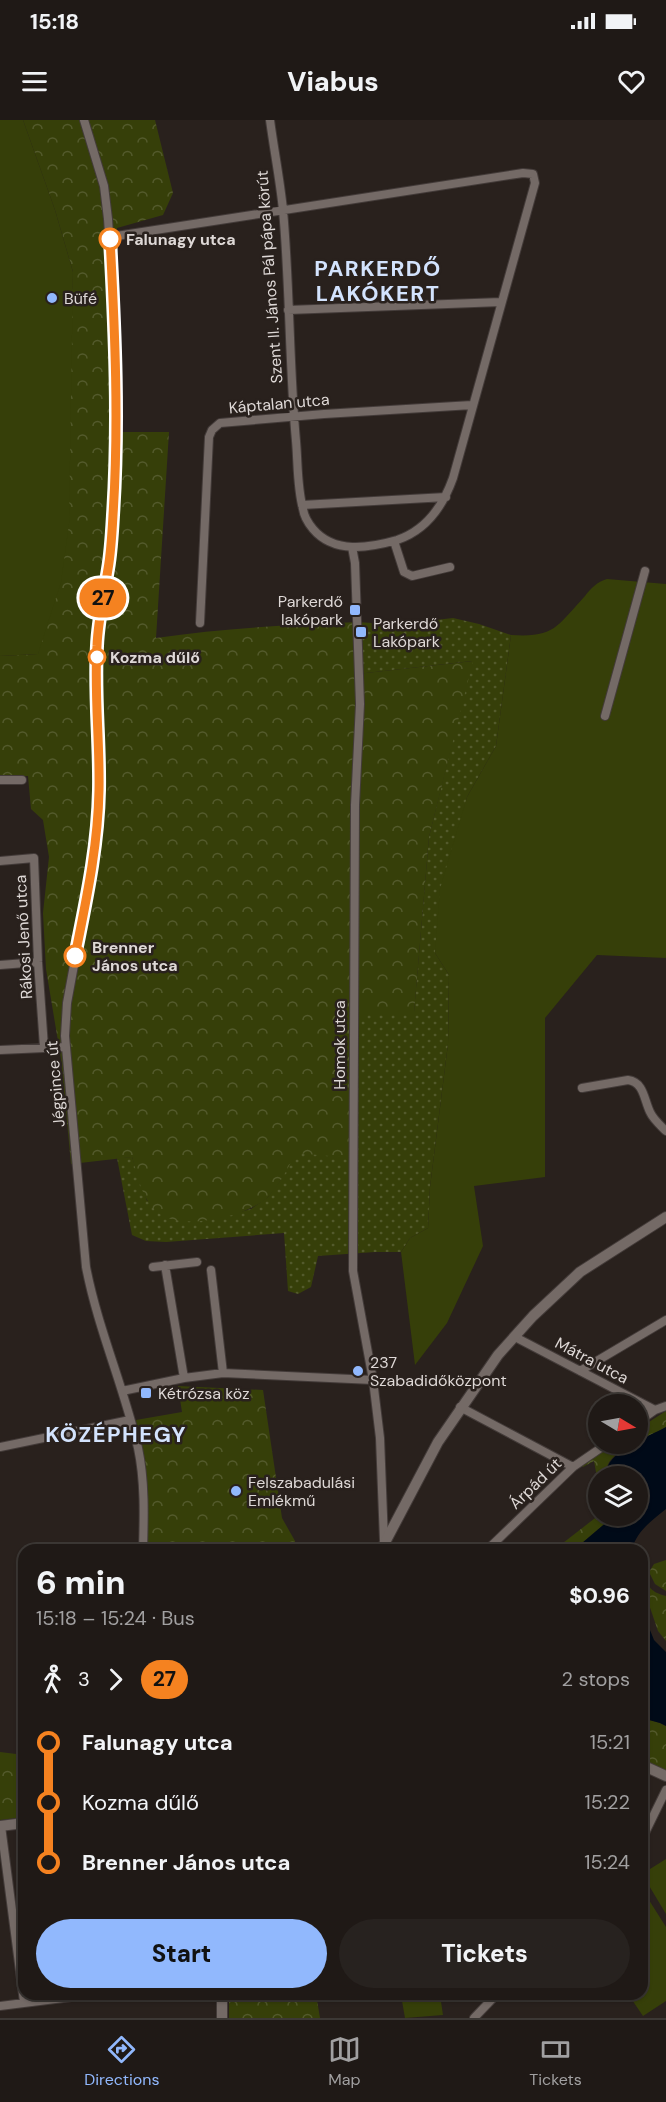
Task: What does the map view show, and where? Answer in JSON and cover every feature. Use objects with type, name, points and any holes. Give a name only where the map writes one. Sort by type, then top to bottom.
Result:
[{"type":"street","name":"Jégpince út","points":[[84,120],[104,186],[110,237],[116,461],[108,568],[96,648],[99,789],[97,825],[89,884],[67,1003],[66,1047],[86,1267],[93,1300],[125,1390],[138,1450],[143,1544]]},
{"type":"street","name":"Szent II. János Pál pápa körút","points":[[270,120],[283,210],[294,416],[305,518],[319,535],[341,546],[363,548],[394,541],[423,525],[433,516],[446,496],[453,478],[535,183],[533,174],[523,173],[283,210]]},
{"type":"street","points":[[110,237],[283,210]]},
{"type":"street","points":[[288,310],[501,302]]},
{"type":"street","name":"Káptalan utca","points":[[200,623],[210,437],[212,430],[220,423],[472,405]]},
{"type":"street","points":[[302,505],[446,496]]},
{"type":"street","points":[[394,541],[407,575],[412,576],[450,567]]},
{"type":"street","name":"Homok utca","points":[[352,547],[355,562],[360,704],[355,806],[353,1271],[373,1380],[382,1459],[383,1544]]},
{"type":"street","points":[[605,716],[645,571]]},
{"type":"street","points":[[0,780],[22,780]]},
{"type":"street","name":"Rákosi Jenő utca","points":[[0,861],[34,858],[44,1047]]},
{"type":"street","points":[[0,965],[38,962]]},
{"type":"street","points":[[0,1050],[66,1047]]},
{"type":"street","points":[[582,1088],[633,1080],[641,1088],[650,1113],[666,1131]]},
{"type":"street","points":[[384,1544],[438,1442],[498,1355],[553,1296],[580,1272],[666,1217]]},
{"type":"street","points":[[153,1267],[197,1262]]},
{"type":"street","points":[[165,1265],[184,1378]]},
{"type":"street","points":[[211,1270],[223,1373]]},
{"type":"street","points":[[580,1371],[666,1320]]},
{"type":"street","name":"Mátra utca","points":[[515,1337],[655,1410]]},
{"type":"street","points":[[125,1390],[223,1373],[373,1380]]},
{"type":"street","points":[[648,1415],[666,1406]]},
{"type":"street","points":[[460,1407],[573,1467]]},
{"type":"street","points":[[0,1447],[130,1420]]},
{"type":"street","name":"Árpád út","points":[[493,1544],[573,1467],[592,1454]]},
{"type":"street","points":[[648,1768],[666,1776]]},
{"type":"street","points":[[648,1827],[666,1790]]},
{"type":"street","points":[[18,1824],[0,1826],[18,1954]]},
{"type":"street","points":[[13,1914],[18,1914]]},
{"type":"street","points":[[0,2006],[42,2000]]},
{"type":"street","points":[[222,2000],[222,2018]]},
{"type":"street","points":[[474,2018],[490,2000]]},
{"type":"green space","points":[[0,120],[23,120],[55,210],[73,272],[69,524],[61,582],[38,654],[0,656]]},
{"type":"green space","points":[[23,120],[155,120],[173,193],[163,215],[117,228],[121,432],[169,432],[156,638],[231,629],[358,622],[357,674],[473,661],[429,837],[414,1013],[354,1013],[352,1158],[296,1153],[269,1196],[247,1210],[216,1219],[184,1221],[160,1214],[145,1196],[132,1157],[71,1164],[61,1059],[46,969],[43,913],[49,857],[43,820],[31,809],[28,776],[0,776],[0,656],[38,654],[71,332],[73,272],[55,210]]},
{"type":"green space","points":[[607,579],[666,584],[666,958],[597,955],[545,1018],[545,1177],[474,1186],[483,1246],[447,1323],[415,1365],[401,1252],[410,1238],[428,1228],[430,1187],[448,1044],[449,975],[435,953],[440,889],[467,797],[496,746],[511,635],[537,634],[554,628],[592,588]]},
{"type":"green space","points":[[453,618],[511,635],[496,746],[467,797],[435,953],[449,975],[448,1044],[430,1187],[428,1228],[410,1238],[401,1252],[318,1256],[311,1287],[298,1294],[288,1291],[284,1233],[166,1242],[146,1241],[132,1235],[117,1158],[132,1157],[147,1201],[218,1218],[251,1209],[268,1197],[280,1181],[295,1153],[353,1013],[414,1012],[429,837],[472,661],[357,674],[358,622],[406,623]]},
{"type":"green space","points":[[178,1386],[263,1390],[282,1518],[295,1544],[147,1544],[142,1465],[136,1420],[182,1412]]},
{"type":"green space","points":[[666,1411],[666,1427],[648,1437],[648,1423]]},
{"type":"green space","points":[[596,1454],[617,1454],[607,1466],[595,1466],[594,1461],[583,1467],[580,1464]]},
{"type":"green space","points":[[588,1524],[588,1526],[602,1526],[581,1544],[562,1544]]},
{"type":"green space","points":[[666,1560],[666,1591],[655,1584],[649,1572],[654,1564]]},
{"type":"green space","points":[[648,1584],[654,1591],[666,1596],[666,1641],[658,1631],[648,1602]]},
{"type":"green space","points":[[648,1720],[666,1726],[666,1772],[648,1764]]},
{"type":"green space","points":[[0,1752],[18,1754],[18,1818],[0,1820]]},
{"type":"green space","points":[[666,1859],[666,1914],[648,1884],[648,1870]]},
{"type":"green space","points":[[648,1898],[666,1927],[666,2001],[643,2016],[632,2000],[648,2000]]},
{"type":"green space","points":[[229,2000],[317,2000],[320,2018],[229,2018]]},
{"type":"green space","points":[[441,2000],[443,2015],[405,2018],[402,2001]]},
{"type":"water","points":[[666,1427],[666,1509],[648,1524],[648,1466],[608,1466],[618,1454],[648,1454],[648,1436]]},
{"type":"water","points":[[602,1526],[646,1526],[634,1544],[581,1544]]},
{"type":"water","points":[[648,1625],[654,1640],[666,1652],[666,1726],[648,1720]]},
{"type":"bus line","name":"27","points":[[75,956],[89,884],[97,825],[99,789],[96,648],[108,568],[116,461],[110,239]]},
{"type":"place","name":"Falunagy utca","points":[[110,239]]},
{"type":"place","name":"Büfé","points":[[52,298]]},
{"type":"place","name":"Parkerdő lakópark","points":[[355,610]]},
{"type":"place","name":"Parkerdő Lakópark","points":[[361,632]]},
{"type":"place","name":"Kozma dűlő","points":[[97,657]]},
{"type":"place","name":"Brenner János utca","points":[[75,956]]},
{"type":"place","name":"237 Szabadidőközpont","points":[[358,1371]]},
{"type":"place","name":"Kétrózsa köz","points":[[146,1393]]},
{"type":"place","name":"Felszabadulási Emlékmű","points":[[236,1491]]},
{"type":"district","name":"PARKERDŐ LAKÓKERT","points":[[378,280]]},
{"type":"district","name":"KÖZÉPHEGY","points":[[116,1434]]}]
